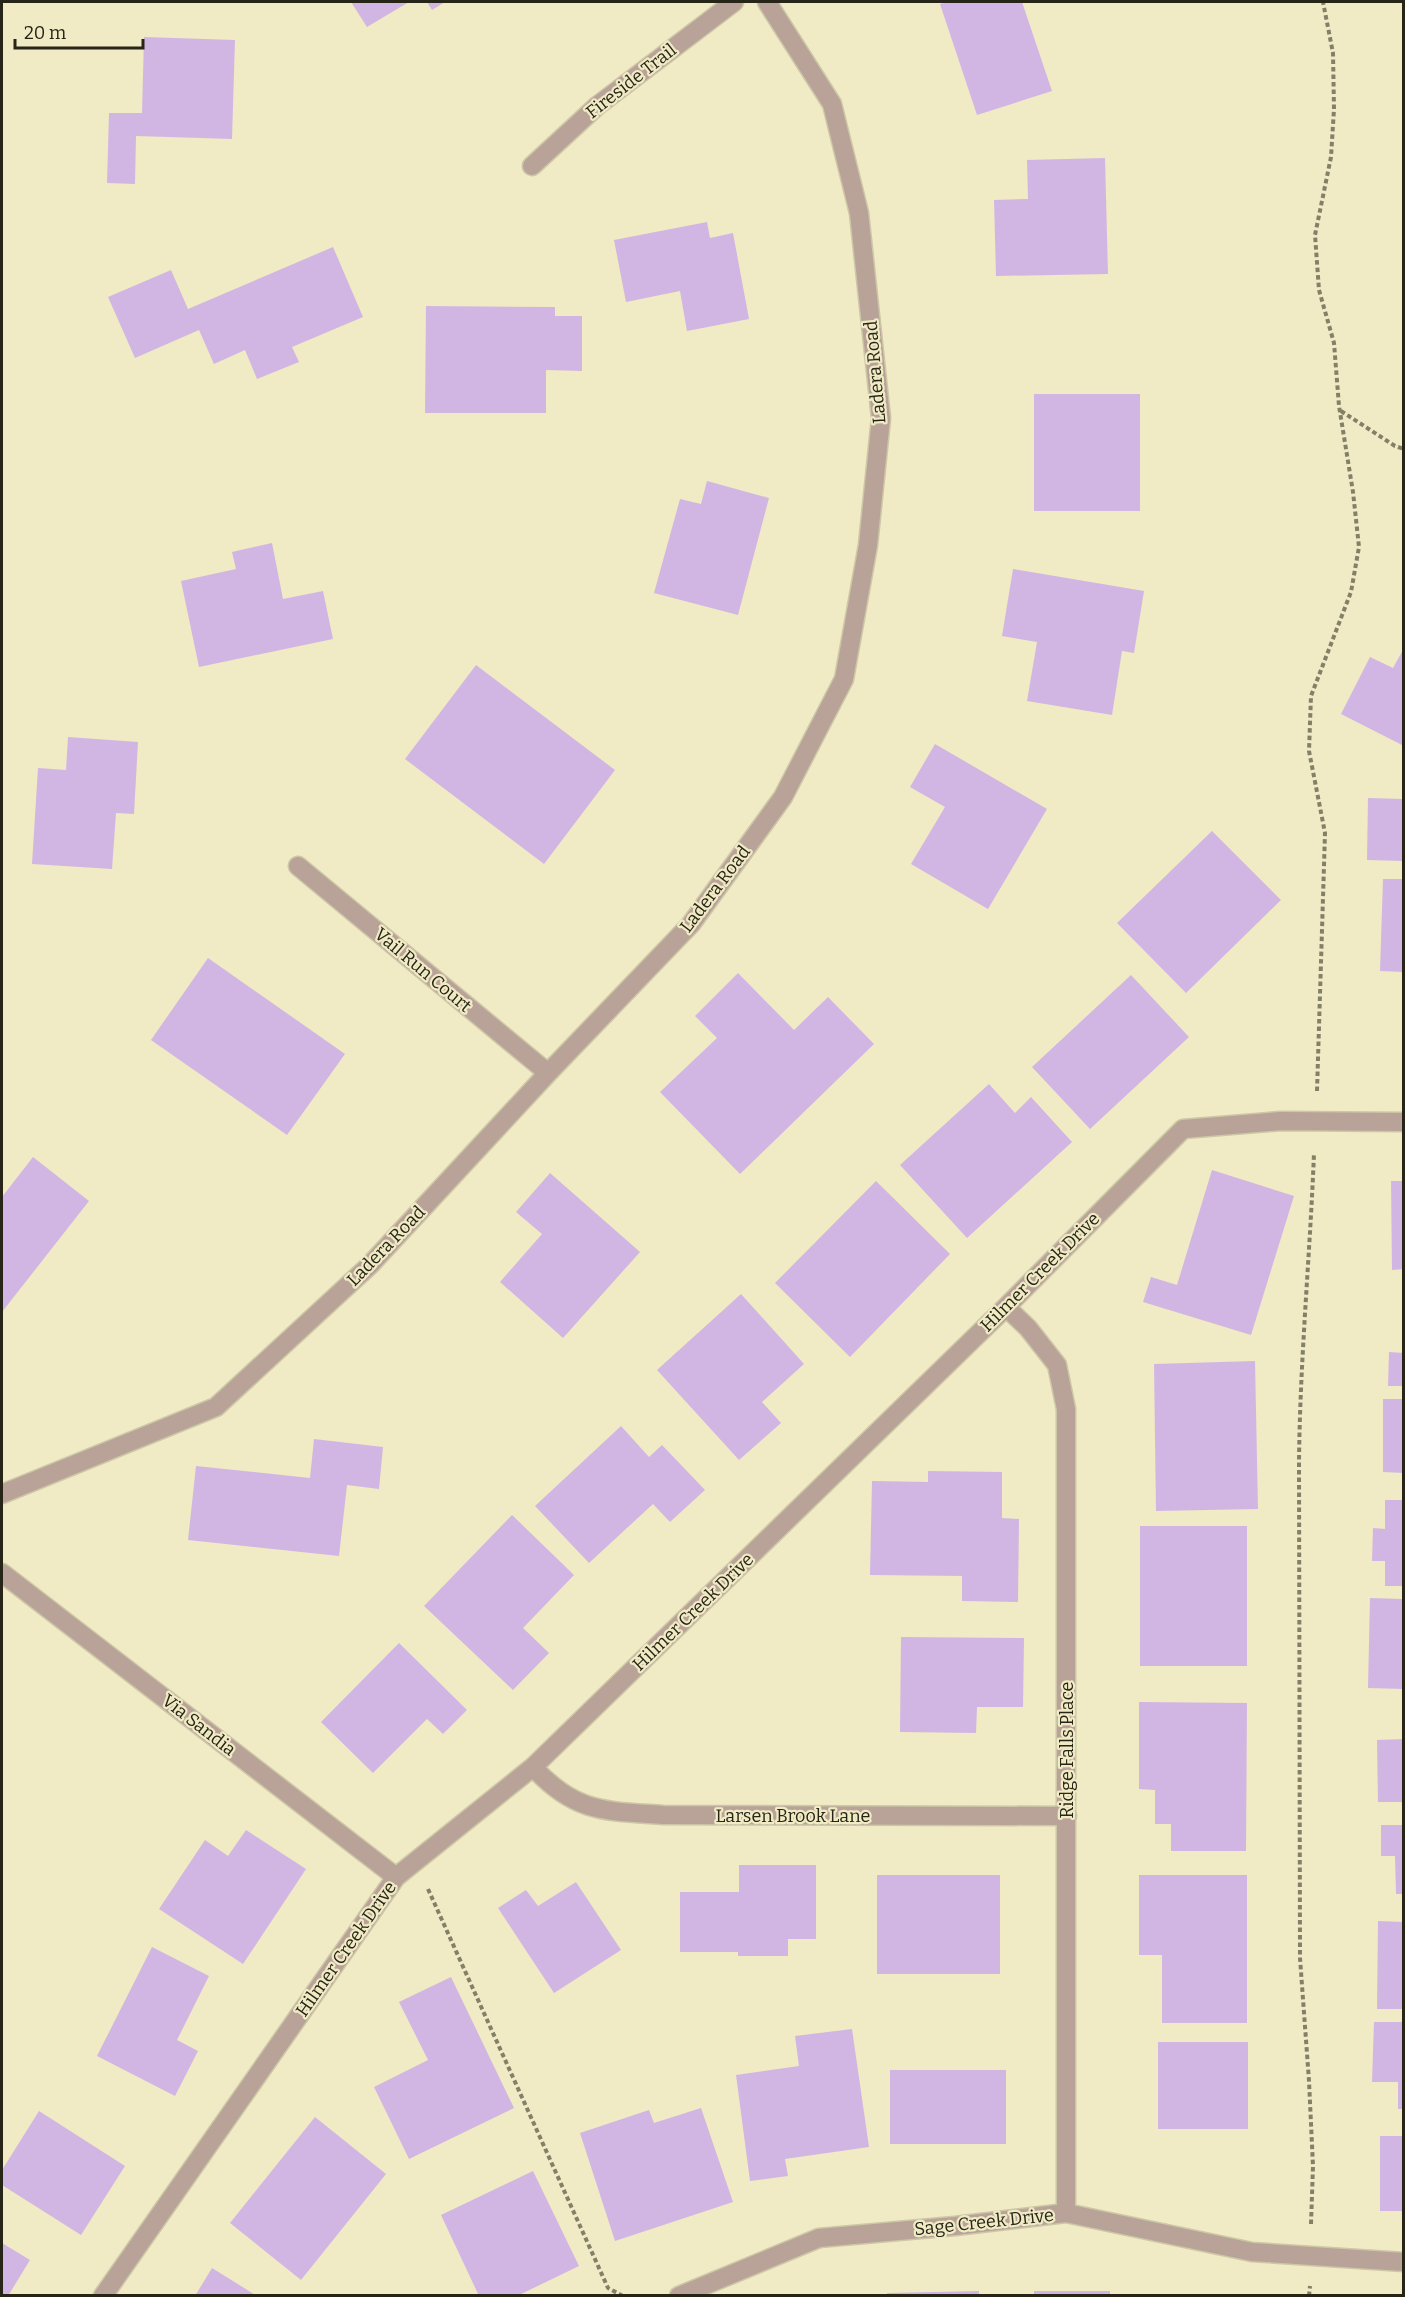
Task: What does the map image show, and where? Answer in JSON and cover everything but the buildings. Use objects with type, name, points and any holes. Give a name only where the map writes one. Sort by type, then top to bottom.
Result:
[{"type":"street","name":"Fireside Trail","points":[[532,166],[597,106],[734,2]]},
{"type":"street","name":"Ladera Road","points":[[2,1494],[216,1407],[370,1265],[548,1073],[691,924],[783,797],[844,679],[868,545],[881,418],[860,213],[832,104],[767,2]]},
{"type":"street","name":"Vail Run Court","points":[[298,866],[548,1073]]},
{"type":"street","name":"Hilmer Creek Drive","points":[[103,2295],[396,1877],[533,1767],[1006,1307],[1184,1129],[1281,1121],[1404,1122]]},
{"type":"street","name":"Ridge Falls Place","points":[[1006,1307],[1028,1328],[1057,1365],[1066,1409],[1066,2213]]},
{"type":"street","name":"Via Sandia","points":[[2,1573],[396,1877]]},
{"type":"street","name":"Larsen Brook Lane","points":[[533,1767],[550,1785],[575,1802],[604,1811],[663,1815],[1067,1816]]},
{"type":"street","name":"Sage Creek Drive","points":[[679,2295],[819,2238],[1066,2213],[1252,2252],[1404,2262]]},
{"type":"path","points":[[1340,411],[1395,446],[1404,449]]},
{"type":"path","points":[[415,1861],[608,2288],[622,2295]]}]
